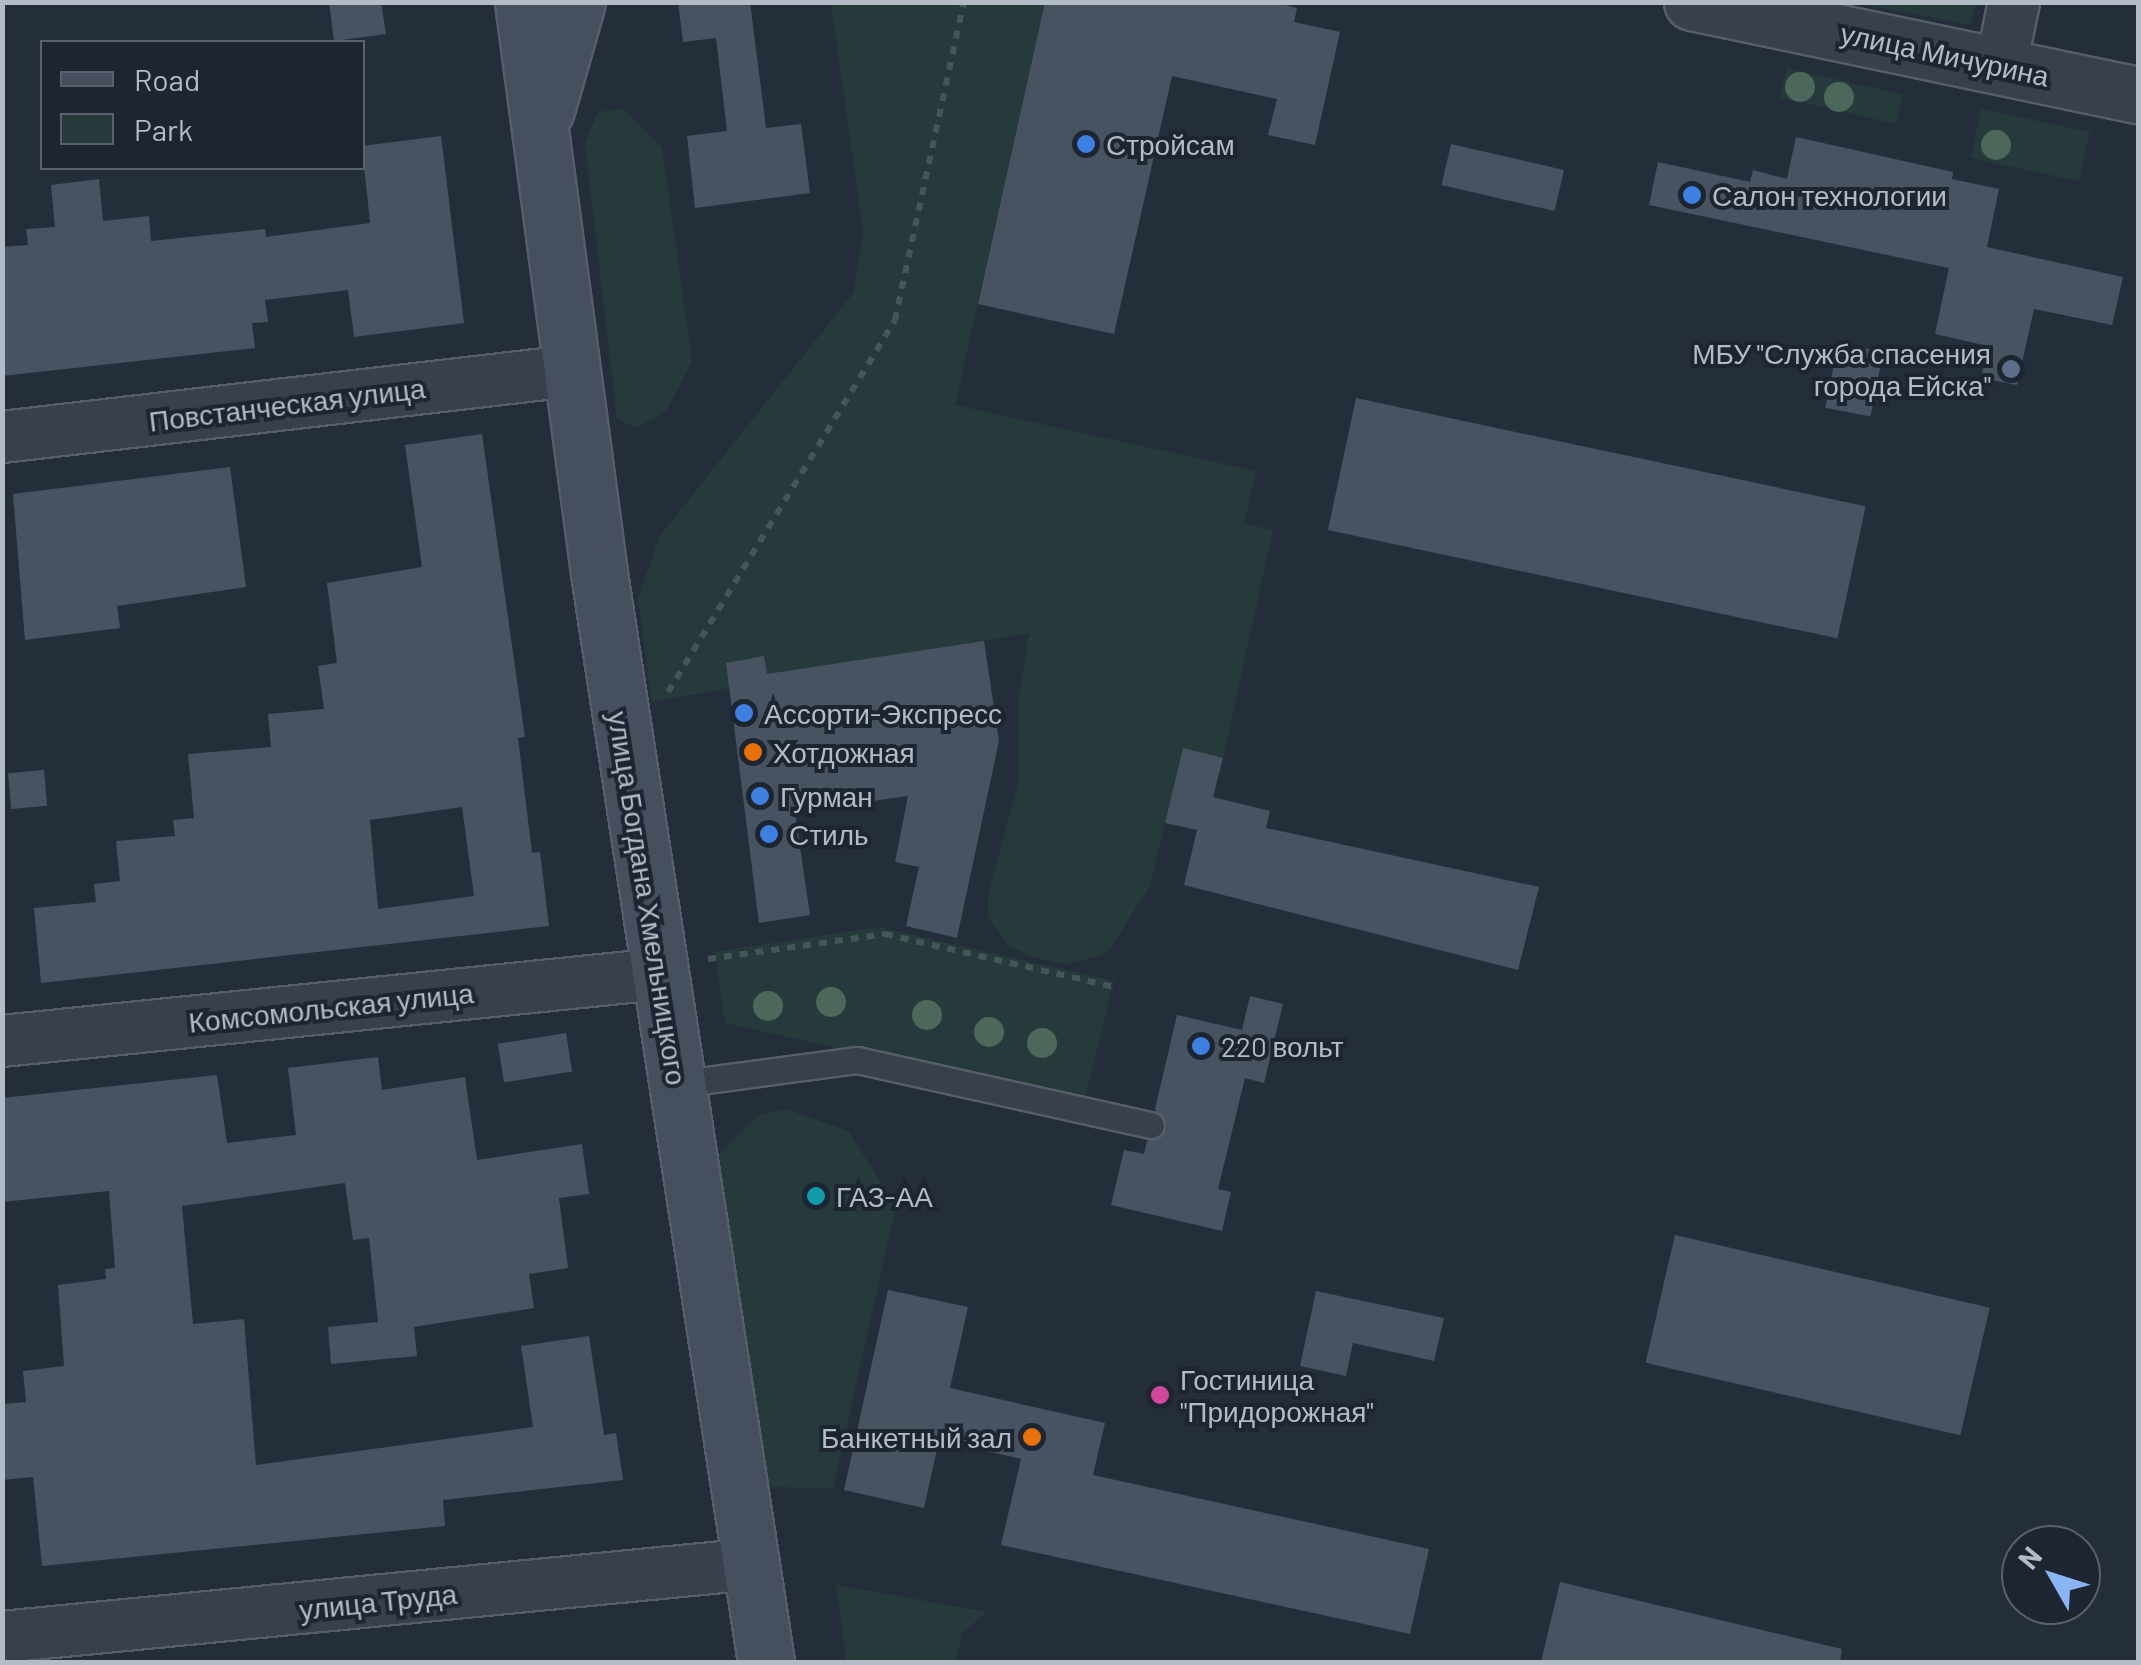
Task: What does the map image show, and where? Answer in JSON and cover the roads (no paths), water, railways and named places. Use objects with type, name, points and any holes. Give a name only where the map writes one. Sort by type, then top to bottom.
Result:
[{"type":"main road","name":"улица Богдана Хмельницкого","points":[[522,2],[571,372],[693,971],[677,1084],[766,1662]]},
{"type":"main road","name":"улица Богдана Хмельницкого","points":[[540,132],[577,2]]},
{"type":"street","name":"улица Мичурина","points":[[1692,2],[2138,95]]},
{"type":"street","points":[[2002,66],[2014,2]]},
{"type":"street","name":"Повстанческая улица","points":[[2,438],[571,372]]},
{"type":"street","name":"Комсомольская улица","points":[[2,1041],[693,971]]},
{"type":"street","name":"улица Труда","points":[[2,1637],[753,1564]]},
{"type":"lane","points":[[677,1084],[857,1060],[1151,1125]]},
{"type":"place","name":"Стройсам","points":[[1086,144]]},
{"type":"place","name":"Салон технологии","points":[[1692,195]]},
{"type":"place","name":"МБУ \"Служба спасения города Ейска\"","points":[[2011,369]]},
{"type":"place","name":"Ассорти-Экспресс","points":[[744,713]]},
{"type":"place","name":"Хотдожная","points":[[753,752]]},
{"type":"place","name":"Гурман","points":[[760,796]]},
{"type":"place","name":"Стиль","points":[[769,834]]},
{"type":"place","name":"220 вольт","points":[[1201,1046]]},
{"type":"place","name":"ГАЗ-АА","points":[[816,1196]]},
{"type":"place","name":"Гостиница \"Придорожная\"","points":[[1160,1395]]},
{"type":"place","name":"Банкетный зал","points":[[1032,1437]]}]
